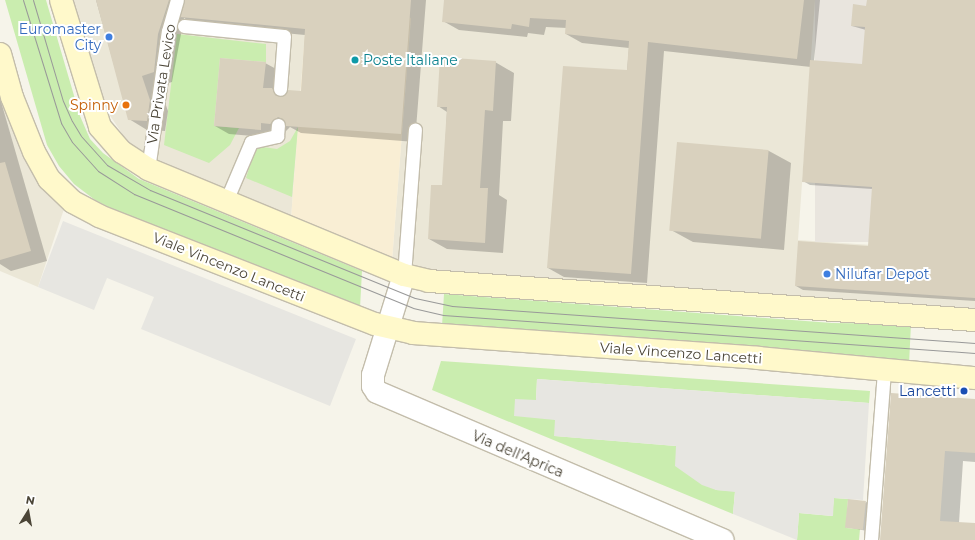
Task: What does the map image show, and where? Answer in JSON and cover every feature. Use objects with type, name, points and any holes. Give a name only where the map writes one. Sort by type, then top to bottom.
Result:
[{"type":"main road","points":[[61,0],[100,127],[117,148],[148,169],[404,275],[429,281],[975,320]]},
{"type":"main road","name":"Viale Vincenzo Lancetti","points":[[0,54],[12,97],[34,152],[49,179],[73,202],[99,216],[387,328],[413,333],[975,378]]},
{"type":"street","points":[[387,328],[404,275]]},
{"type":"street","name":"Via dell'Aprica","points":[[387,328],[373,375],[373,386],[386,398],[723,540]]},
{"type":"lane","name":"Via Privata Levico","points":[[148,169],[168,30],[177,0]]},
{"type":"lane","points":[[184,26],[284,36],[280,89]]},
{"type":"lane","points":[[226,201],[251,142],[277,136],[278,125]]},
{"type":"lane","points":[[404,275],[415,129]]},
{"type":"lane","points":[[871,540],[884,370]]},
{"type":"shaded area","points":[[70,0],[815,0],[798,240],[975,252],[975,314],[429,275],[392,261],[411,18],[307,6],[291,219],[141,152],[127,141],[107,111],[99,93]]},
{"type":"shaded area","points":[[815,0],[975,0],[975,242],[815,242]]},
{"type":"shaded area","points":[[307,6],[411,18],[392,261],[291,219]]},
{"type":"shaded area","points":[[0,83],[65,206],[38,287],[0,271]]},
{"type":"shaded area","points":[[63,221],[356,339],[330,406],[141,329],[154,297],[107,278],[94,310],[38,287]]},
{"type":"shaded area","points":[[537,379],[869,403],[863,500],[834,498],[833,516],[799,513],[797,540],[733,514],[735,492],[716,490],[702,485],[675,466],[676,446],[554,436],[555,420],[514,416],[515,399],[536,400]]},
{"type":"green space","points":[[5,0],[46,0],[80,116],[90,139],[103,153],[139,179],[362,271],[360,308],[118,212],[95,200],[74,184],[59,166],[47,145]]},
{"type":"green space","points":[[177,34],[266,44],[266,62],[220,58],[214,126],[239,128],[230,145],[209,163],[164,145]]},
{"type":"green space","points":[[298,127],[292,197],[246,178],[256,146],[277,149],[290,141]]},
{"type":"green space","points":[[444,294],[832,323],[911,324],[909,364],[442,326]]},
{"type":"green space","points":[[441,361],[870,391],[869,403],[537,379],[536,400],[555,420],[555,436],[676,446],[716,490],[735,491],[733,514],[432,390]]},
{"type":"green space","points":[[834,498],[848,499],[846,528],[860,529],[859,540],[797,540],[799,513],[832,516]]},
{"type":"building","points":[[96,0],[169,0],[158,34],[154,72],[142,76],[150,100],[147,121],[128,120]]},
{"type":"building","points":[[185,0],[411,0],[401,134],[286,126],[283,119],[278,117],[270,124],[261,123],[261,130],[214,126],[220,58],[266,62],[263,88],[272,88],[276,96],[284,96],[288,90],[301,91],[305,29],[180,17]]},
{"type":"building","points":[[444,0],[804,0],[797,59],[648,42],[631,274],[547,268],[563,66],[627,70],[629,41],[565,34],[566,20],[530,18],[529,27],[512,24],[511,29],[442,22]]},
{"type":"building","points":[[867,0],[975,0],[975,298],[795,286],[798,241],[868,246],[872,187],[802,182],[810,60],[862,64],[865,27],[851,26],[853,4],[866,6]]},
{"type":"building","points":[[440,57],[496,61],[493,111],[485,110],[480,188],[488,188],[485,243],[428,239],[431,185],[442,185],[447,107],[437,107]]},
{"type":"building","points":[[677,142],[769,150],[761,239],[669,231]]},
{"type":"building","points":[[5,162],[31,251],[0,260],[0,163]]},
{"type":"building","points":[[891,393],[975,399],[975,453],[945,451],[940,521],[975,523],[975,540],[880,540]]},
{"type":"building","points":[[848,499],[866,501],[863,530],[845,528]]},
{"type":"tram line","points":[[23,0],[61,123],[72,142],[98,171],[134,194],[413,308],[443,315],[975,353]]},
{"type":"tram line","points":[[33,0],[63,101],[81,136],[107,165],[150,190],[415,298],[452,306],[975,343]]},
{"type":"place","name":"Euromaster City","points":[[109,37]]},
{"type":"place","name":"Poste Italiane","points":[[355,60]]},
{"type":"place","name":"Spinny","points":[[126,105]]},
{"type":"place","name":"Nilufar Depot","points":[[827,274]]},
{"type":"place","name":"Lancetti","points":[[964,391]]}]
